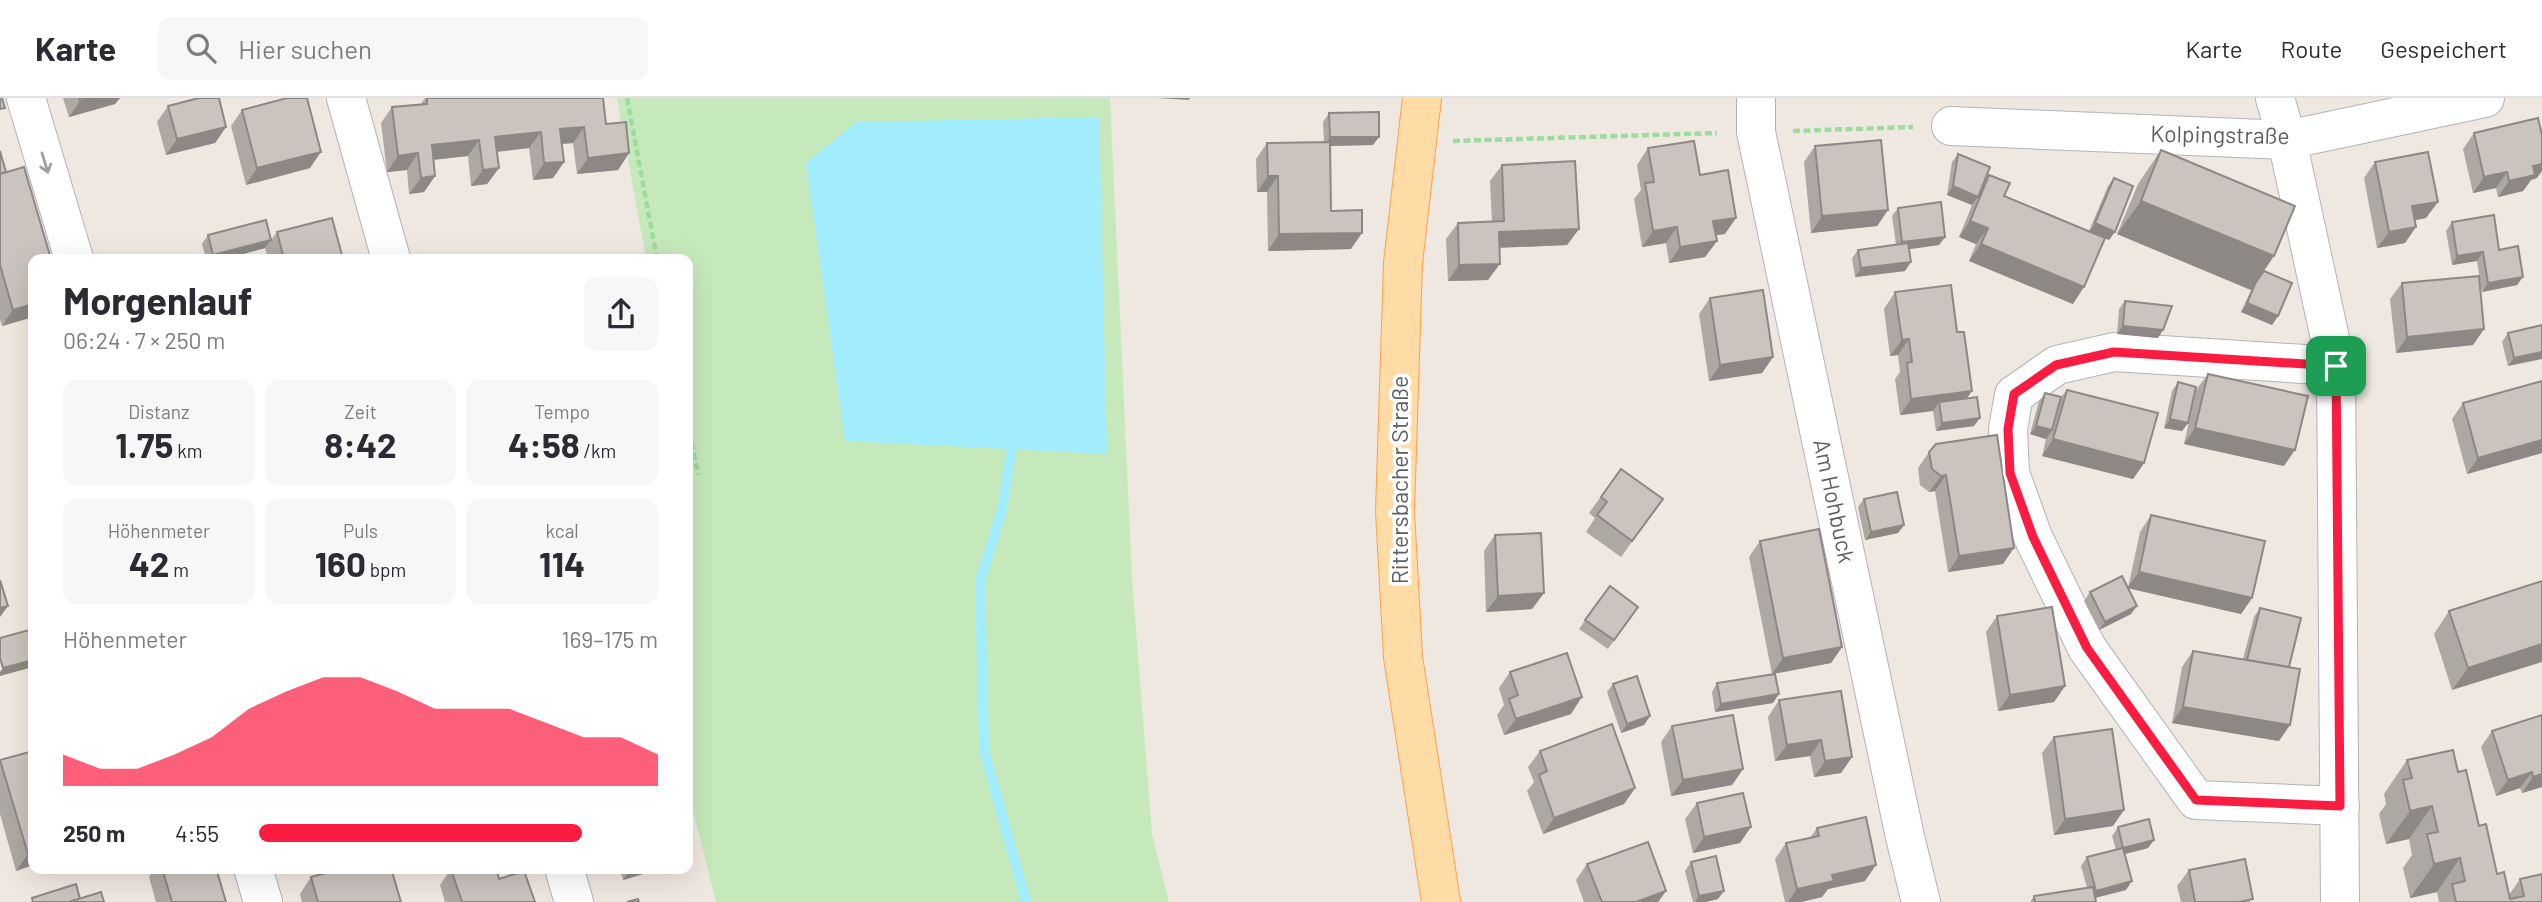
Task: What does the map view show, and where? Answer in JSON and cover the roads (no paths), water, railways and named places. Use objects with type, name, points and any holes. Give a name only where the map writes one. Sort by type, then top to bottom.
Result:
[{"type":"main road","name":"Rittersbacher Straße","points":[[1422,98],[1403,263],[1395,511],[1403,657],[1441,902]]},
{"type":"street","points":[[26,98],[73,254]]},
{"type":"street","points":[[346,98],[390,254]]},
{"type":"street","points":[[2275,98],[2287,140],[2336,366],[2340,902]]},
{"type":"street","name":"Kolpingstraße","points":[[1951,126],[2287,140],[2485,98]]},
{"type":"street","name":"Am Hohbuck","points":[[1756,115],[1905,837],[1921,902]]},
{"type":"street","points":[[2336,366],[2114,352],[2056,365],[2014,394],[2008,429],[2010,473],[2033,537],[2087,648],[2196,800],[2340,806]]},
{"type":"street","points":[[255,874],[263,902]]},
{"type":"street","points":[[566,874],[574,902]]},
{"type":"water","points":[[1099,117],[1107,454],[845,441],[806,163],[856,122]]},
{"type":"waterway","points":[[1011,451],[1002,510],[980,581],[984,750],[1026,902]]}]
